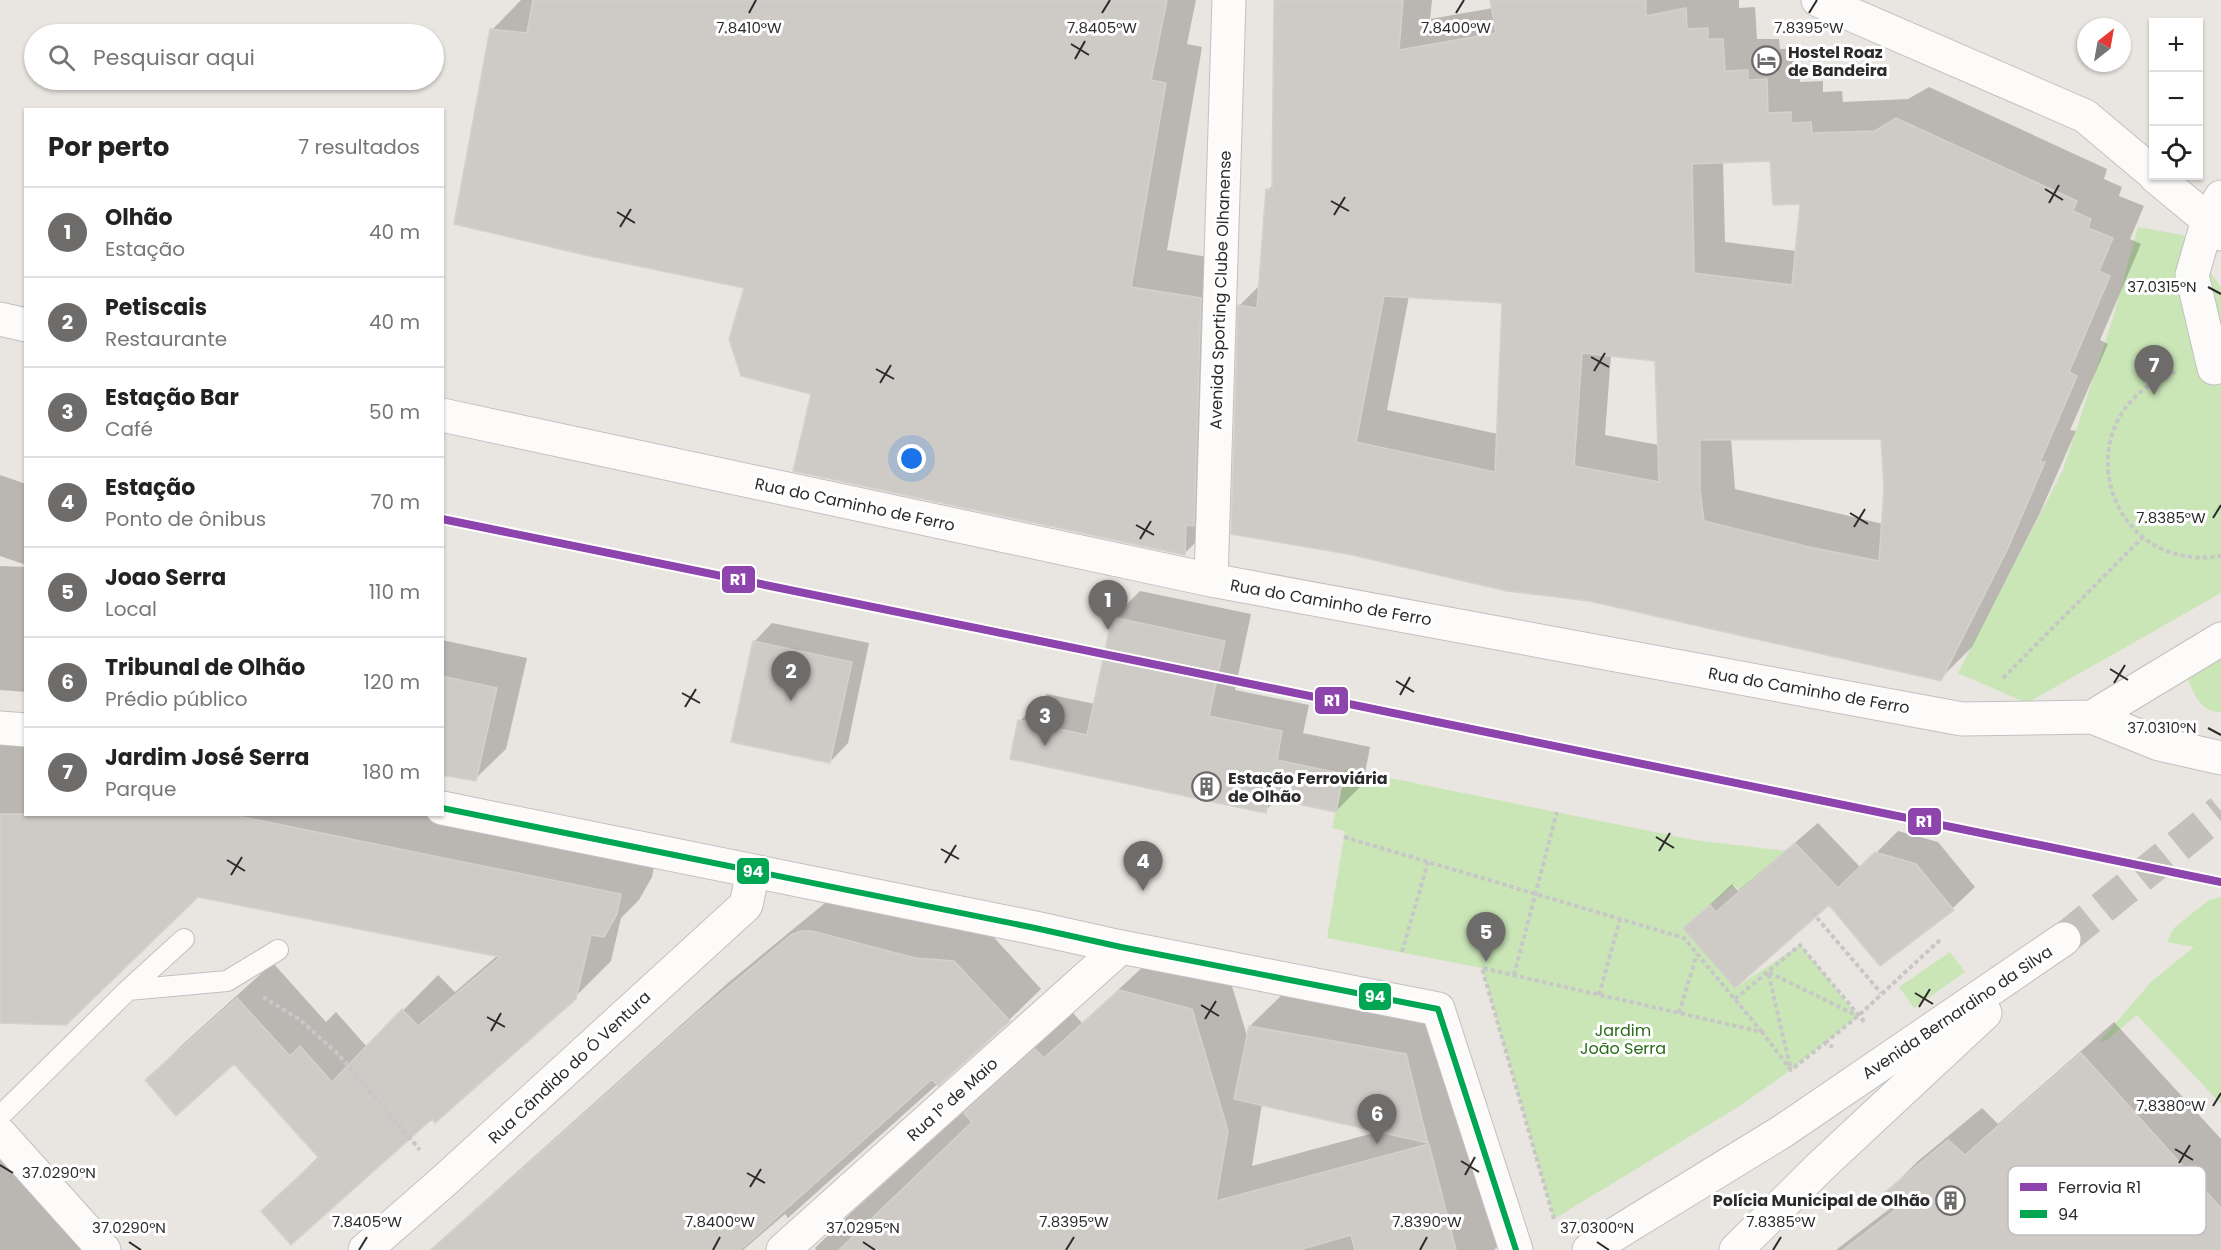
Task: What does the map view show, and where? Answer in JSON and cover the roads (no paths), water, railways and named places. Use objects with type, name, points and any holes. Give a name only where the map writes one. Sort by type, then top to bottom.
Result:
[{"type":"street","name":"Avenida Sporting Clube Olhanense","points":[[1211,580],[1229,0]]},
{"type":"street","points":[[1818,0],[2085,116],[2149,171]]},
{"type":"street","points":[[2162,180],[2217,217],[2192,275],[2214,368]]},
{"type":"street","points":[[0,320],[24,325]]},
{"type":"street","name":"Rua do Caminho de Ferro","points":[[444,415],[1211,580],[1962,719],[2092,717],[2159,744],[2221,758]]},
{"type":"street","points":[[2092,717],[2221,639]]},
{"type":"street","points":[[0,728],[24,730]]},
{"type":"street","points":[[444,808],[1121,947],[1438,1009],[1516,1250]]},
{"type":"street","name":"Rua Cândido do Ó Ventura","points":[[365,1250],[445,1180],[746,905],[753,871]]},
{"type":"street","name":"Avenida Bernardino da Silva","points":[[1589,1250],[1784,1131],[2064,939],[1822,1165],[1736,1250]]},
{"type":"street","name":"Rua 1º de Maio","points":[[783,1250],[1121,947]]},
{"type":"street","points":[[0,1134],[104,1250]]},
{"type":"lane","points":[[0,1116],[128,990],[184,939]]},
{"type":"lane","points":[[128,990],[227,981],[278,950]]},
{"type":"tunnel","points":[[2064,939],[2221,811]]},
{"type":"rail line","name":"R1","points":[[444,519],[2221,882]]},
{"type":"place","name":"Hostel Roaz de Bandeira","points":[[1767,61]]},
{"type":"place","name":"Jardim José Serra","points":[[2154,395]]},
{"type":"place","name":"Olhão","points":[[1108,630]]},
{"type":"place","name":"Petiscais","points":[[791,701]]},
{"type":"place","name":"Estação Bar","points":[[1045,746]]},
{"type":"place","name":"Estação Ferroviária de Olhão","points":[[1207,787]]},
{"type":"place","name":"Estação","points":[[1143,891]]},
{"type":"place","name":"Joao Serra","points":[[1486,962]]},
{"type":"place","name":"Tribunal de Olhão","points":[[1377,1144]]},
{"type":"place","name":"Polícia Municipal de Olhão","points":[[1951,1200]]},
{"type":"park label","name":"Jardim João Serra","points":[[1623,1039]]}]
